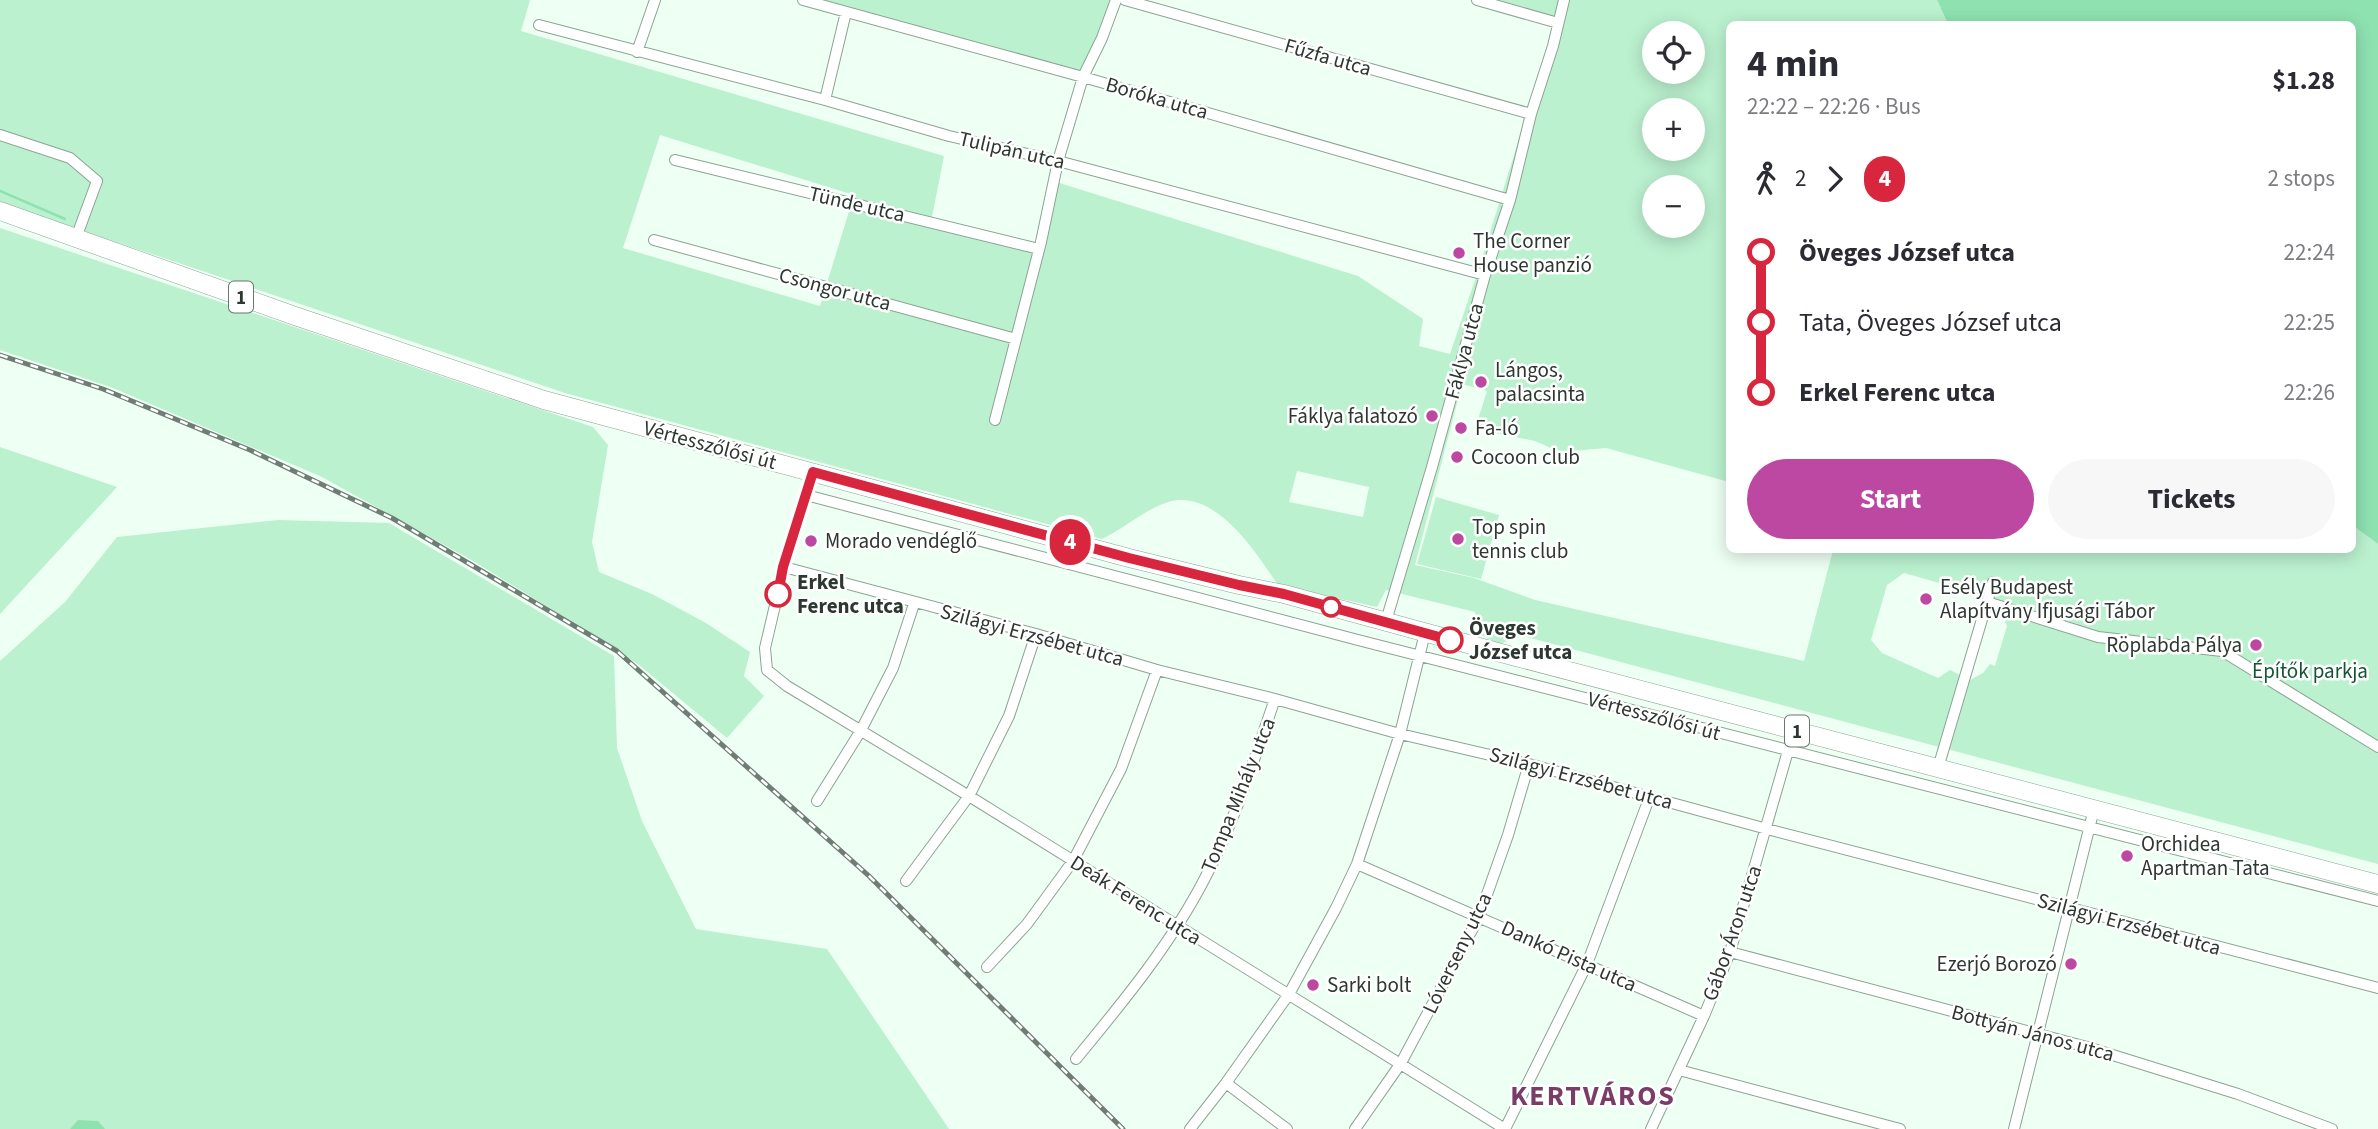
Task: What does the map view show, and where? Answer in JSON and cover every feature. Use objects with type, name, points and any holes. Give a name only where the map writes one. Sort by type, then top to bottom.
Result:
[{"type":"main road","name":"1","points":[[0,211],[76,238]]},
{"type":"main road","name":"Vértesszőlősi út","points":[[76,238],[308,321],[544,400],[1129,558],[1284,594],[2378,884]]},
{"type":"street","points":[[637,52],[655,0]]},
{"type":"street","name":"Boróka utca","points":[[803,0],[1083,77],[1510,200]]},
{"type":"street","points":[[995,420],[1040,249],[1058,161],[1083,77],[1102,38],[1115,0]]},
{"type":"street","name":"Fűzfa utca","points":[[1125,0],[1531,114]]},
{"type":"street","points":[[1477,0],[1558,23]]},
{"type":"street","name":"Fáklya utca","points":[[1386,621],[1485,275],[1510,200],[1531,114],[1564,0]]},
{"type":"street","points":[[824,100],[846,12]]},
{"type":"street","name":"Tulipán utca","points":[[539,25],[949,136],[1058,161],[1485,275]]},
{"type":"street","points":[[0,135],[71,158],[97,181],[76,238]]},
{"type":"street","name":"Tünde utca","points":[[675,160],[1040,249]]},
{"type":"street","name":"Csongor utca","points":[[654,240],[1016,339]]},
{"type":"street","points":[[783,567],[813,472]]},
{"type":"street","name":"Vértesszőlősi út","points":[[806,495],[2089,829],[2378,901]]},
{"type":"street","points":[[931,528],[937,505]]},
{"type":"street","name":"Szilágyi Erzsébet utca","points":[[783,567],[914,604],[1036,634],[1157,670],[1400,734],[1529,764],[2070,909],[2378,988]]},
{"type":"street","name":"Deák Ferenc utca","points":[[783,567],[765,648],[767,670],[787,687],[969,796],[1505,1129]]},
{"type":"street","points":[[1938,768],[1993,582]]},
{"type":"street","points":[[1987,602],[2098,637],[2222,651],[2378,747]]},
{"type":"street","points":[[817,801],[860,732],[893,668],[914,604]]},
{"type":"street","points":[[1190,1129],[1289,994],[1357,864],[1400,734],[1425,633]]},
{"type":"street","points":[[906,881],[969,796],[1009,716],[1036,634]]},
{"type":"street","points":[[987,967],[1027,924],[1073,861],[1121,769],[1157,670]]},
{"type":"street","name":"Tompa Mihály utca","points":[[1076,1059],[1136,986],[1205,878],[1233,815],[1275,699]]},
{"type":"street","name":"Gábor Áron utca","points":[[1651,1129],[1704,1016],[1730,952],[1794,730]]},
{"type":"street","name":"Lóverseny utca","points":[[1355,1129],[1402,1063],[1479,917],[1529,764]]},
{"type":"street","points":[[1505,1129],[1587,964],[1650,796]]},
{"type":"street","points":[[2014,1129],[2094,809]]},
{"type":"street","name":"Dankó Pista utca","points":[[1357,864],[1704,1016]]},
{"type":"street","name":"Bottyán János utca","points":[[1730,952],[2038,1033],[2238,1094],[2332,1129]]},
{"type":"street","points":[[1679,1070],[1900,1129]]},
{"type":"street","points":[[1226,1083],[1287,1129]]},
{"type":"green space","name":"Építők parkja","points":[[0,0],[530,0],[521,31],[944,156],[931,222],[1033,253],[1053,181],[1358,276],[1423,319],[1419,346],[1450,354],[1556,19],[1487,0],[1937,0],[1947,21],[1726,21],[1726,481],[1606,448],[1560,452],[1535,441],[1475,429],[1487,391],[1462,384],[1415,565],[1474,578],[1535,600],[1804,661],[1832,553],[2356,553],[2356,528],[2378,544],[2378,864],[1523,636],[1499,644],[1481,635],[1475,612],[1386,590],[1377,607],[1278,585],[1233,526],[1202,505],[1186,500],[1168,502],[1102,539],[565,393],[0,203]],"holes":[[[660,135],[854,195],[820,306],[623,248]],[[1297,471],[1369,487],[1363,517],[1289,502]],[[1904,573],[2010,603],[2005,622],[2007,626],[1995,666],[1990,664],[1983,673],[1970,680],[1950,670],[1938,678],[1882,653],[1871,640],[1887,585]]]},
{"type":"green space","points":[[807,0],[1116,0],[1083,77]]},
{"type":"green space","points":[[0,228],[593,427],[608,445],[592,542],[599,572],[652,594],[706,623],[750,652],[744,676],[764,696],[727,738],[639,665],[590,633],[473,561],[322,477],[113,388],[0,350]]},
{"type":"green space","points":[[0,447],[117,487],[0,614]]},
{"type":"green space","name":"Top spin tennis club","points":[[1436,497],[1499,515],[1481,579],[1417,564]]},
{"type":"green space","points":[[278,520],[389,523],[614,656],[617,748],[642,821],[696,929],[827,949],[949,1129],[0,1129],[0,661],[65,602],[117,537]]},
{"type":"shaded area","points":[[1937,0],[2378,0],[2378,544],[2356,528],[2356,21],[1947,21]]},
{"type":"shaded area","points":[[78,1120],[98,1121],[105,1129],[70,1129]]},
{"type":"waterway","points":[[0,191],[65,219]]},
{"type":"railway","points":[[0,355],[103,389],[250,450],[392,518],[617,651],[869,876],[1123,1129]]},
{"type":"bus line","name":"4","points":[[778,594],[783,567],[813,472],[1129,558],[1284,594],[1450,640]]},
{"type":"place","name":"The Corner House panzió","points":[[1459,253]]},
{"type":"place","name":"Lángos, palacsinta","points":[[1481,382]]},
{"type":"place","name":"Fáklya falatozó","points":[[1432,416]]},
{"type":"place","name":"Fa-ló","points":[[1461,428]]},
{"type":"place","name":"Cocoon club","points":[[1457,457]]},
{"type":"place","name":"Top spin tennis club","points":[[1458,539]]},
{"type":"place","name":"Morado vendéglő","points":[[811,541]]},
{"type":"place","name":"Erkel Ferenc utca","points":[[778,594]]},
{"type":"place","name":"Esély Budapest Alapítvány Ifjusági Tábor","points":[[1926,599]]},
{"type":"place","name":"Öveges József utca","points":[[1450,640]]},
{"type":"place","name":"Röplabda Pálya","points":[[2256,645]]},
{"type":"place","name":"Orchidea Apartman Tata","points":[[2127,856]]},
{"type":"place","name":"Ezerjó Borozó","points":[[2071,964]]},
{"type":"place","name":"Sarki bolt","points":[[1313,985]]},
{"type":"district","name":"KERTVÁROS","points":[[1593,1095]]}]
